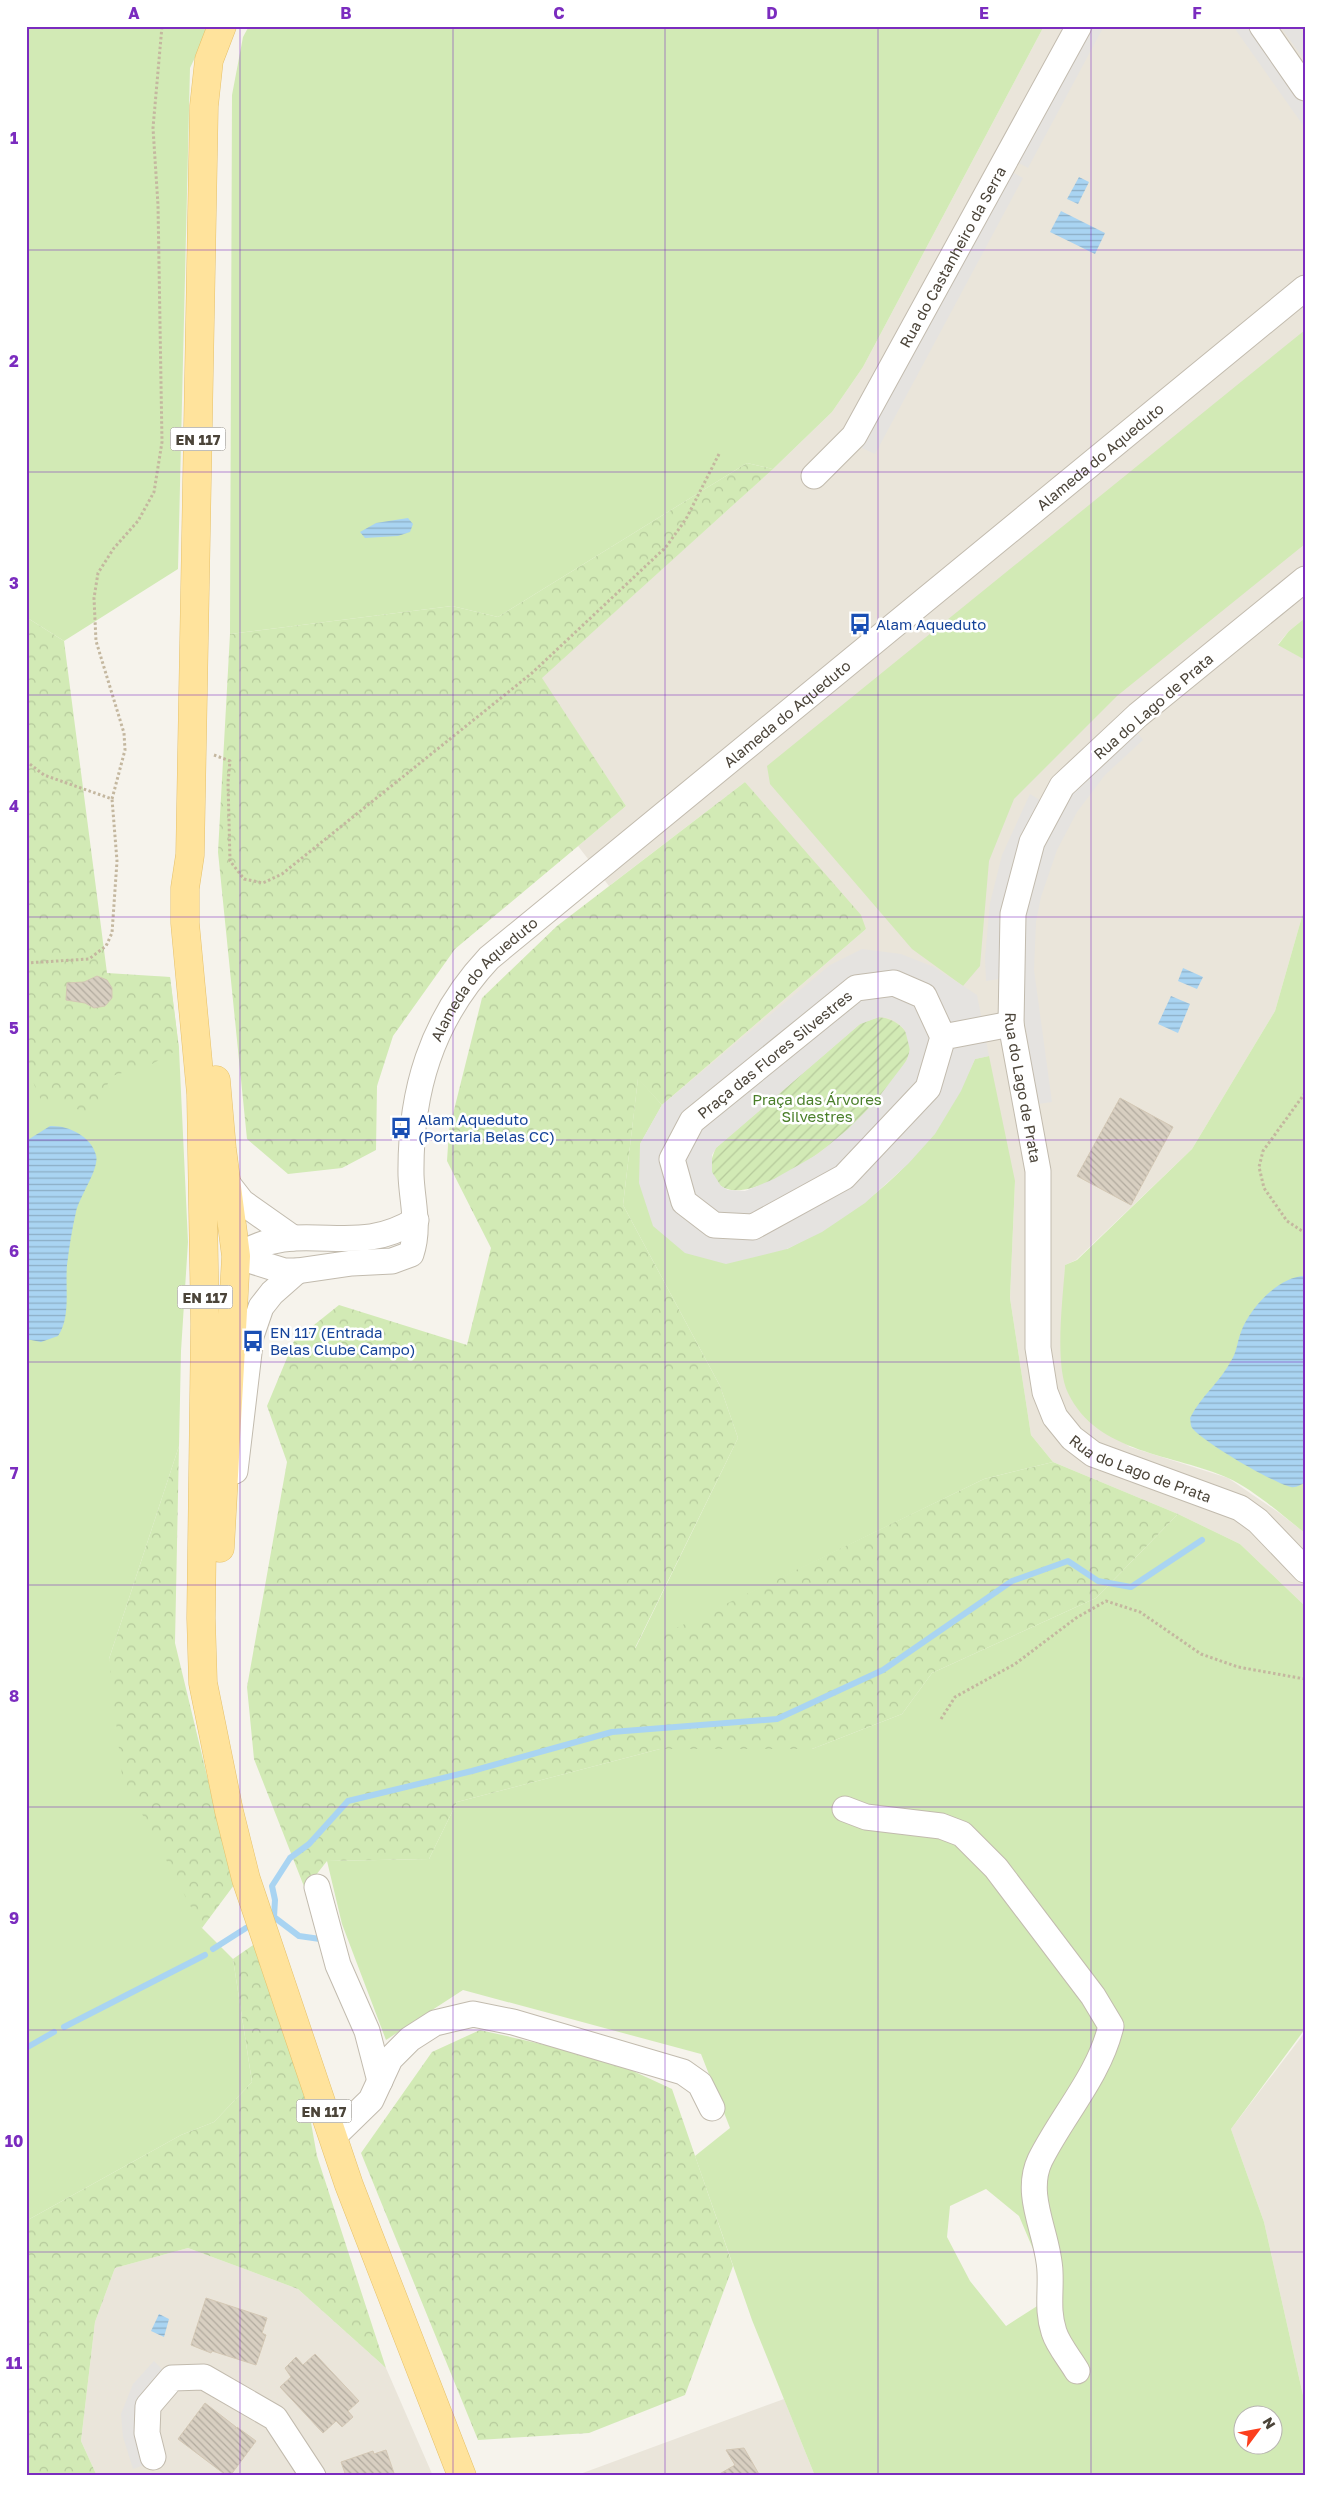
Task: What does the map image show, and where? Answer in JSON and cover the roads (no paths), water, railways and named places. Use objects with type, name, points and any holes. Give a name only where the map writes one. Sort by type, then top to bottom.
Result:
[{"type":"main road","name":"EN 117","points":[[222,26],[209,60],[204,106],[190,855],[185,888],[185,922],[200,1094],[205,1301],[201,1618],[202,1683],[246,1879],[333,2137],[462,2476]]},
{"type":"main road","name":"EN 117","points":[[190,855],[202,943],[212,1051],[220,1111],[222,1149],[236,1256],[222,1515],[211,1671],[213,1738]]},
{"type":"main road","points":[[200,1094],[214,1177],[219,1223],[236,1256],[205,1301]]},
{"type":"street","name":"Rua do Castanheiro da Serra","points":[[814,476],[854,436],[1079,26]]},
{"type":"street","points":[[1262,26],[1305,88]]},
{"type":"street","name":"Alameda do Aqueduto","points":[[236,1256],[284,1271],[297,1271],[352,1263],[392,1261],[411,1254],[415,1242],[416,1220],[411,1149],[414,1114],[422,1075],[429,1049],[467,981],[489,958],[1305,288]]},
{"type":"street","name":"Rua do Lago de Prata","points":[[1305,579],[1138,715],[1062,786],[1032,842],[1013,914],[1011,1024],[1038,1171],[1038,1348],[1046,1392],[1055,1417],[1072,1438],[1093,1454],[1240,1508],[1258,1521],[1305,1570]]},
{"type":"street","name":"Praça das Flores Silvestres","points":[[894,983],[924,996],[943,1037],[928,1088],[844,1177],[753,1227],[714,1225],[684,1202],[672,1160],[692,1121],[856,988],[894,983]]},
{"type":"street","points":[[943,1037],[1011,1024]]},
{"type":"street","points":[[228,1184],[242,1202],[293,1238]]},
{"type":"street","points":[[236,1256],[258,1245],[293,1238],[347,1240],[376,1237],[397,1231],[416,1220]]},
{"type":"street","points":[[222,1515],[230,1497],[238,1456],[251,1336],[261,1307],[272,1293],[297,1271]]},
{"type":"street","points":[[845,1809],[866,1817],[941,1826],[962,1834],[996,1868],[1093,1996],[1111,2026],[1106,2045],[1092,2074],[1040,2161],[1034,2178],[1038,2216],[1050,2270],[1048,2310],[1054,2334],[1077,2371]]},
{"type":"street","points":[[317,1887],[338,1965],[367,2031],[380,2081]]},
{"type":"street","points":[[333,2137],[371,2100],[390,2059],[410,2038],[435,2023],[473,2014],[513,2022],[683,2072],[700,2084],[712,2108]]},
{"type":"street","points":[[154,2457],[147,2433],[148,2406],[172,2378],[204,2377],[276,2418],[313,2476]]},
{"type":"water","points":[[1079,177],[1089,182],[1078,204],[1067,199]]},
{"type":"water","points":[[1061,211],[1105,233],[1095,254],[1050,232]]},
{"type":"water","points":[[408,518],[413,524],[410,532],[398,536],[365,538],[360,532],[376,523]]},
{"type":"water","points":[[1183,968],[1203,977],[1197,989],[1178,981]]},
{"type":"water","points":[[1171,996],[1190,1004],[1178,1033],[1158,1024]]},
{"type":"water","points":[[50,1126],[64,1127],[84,1137],[93,1148],[96,1161],[78,1206],[73,1225],[67,1265],[65,1320],[58,1336],[41,1342],[26,1339],[26,1141]]},
{"type":"water","points":[[1305,1276],[1305,1482],[1293,1487],[1282,1484],[1255,1471],[1211,1443],[1193,1429],[1190,1418],[1194,1410],[1227,1369],[1235,1354],[1245,1323],[1258,1304],[1266,1295],[1285,1282],[1295,1277]]},
{"type":"water","points":[[159,2314],[169,2319],[164,2337],[151,2331]]},
{"type":"waterway","points":[[320,1939],[299,1936],[274,1917],[275,1900],[272,1886],[290,1858],[309,1844],[348,1801],[472,1771],[612,1732],[777,1719],[883,1670],[1012,1581],[1068,1561],[1098,1581],[1131,1587],[1202,1540]]},
{"type":"waterway","points":[[213,1949],[246,1928]]},
{"type":"waterway","points":[[64,2027],[205,1955]]},
{"type":"waterway","points":[[26,2048],[54,2032]]},
{"type":"place","name":"Alam Aqueduto","points":[[860,624]]},
{"type":"place","name":"Alam Aqueduto (Portaria Belas CC)","points":[[401,1128]]},
{"type":"place","name":"EN 117 (Entrada Belas Clube Campo)","points":[[253,1341]]},
{"type":"park label","name":"Praça das Árvores Silvestres","points":[[817,1108]]}]
